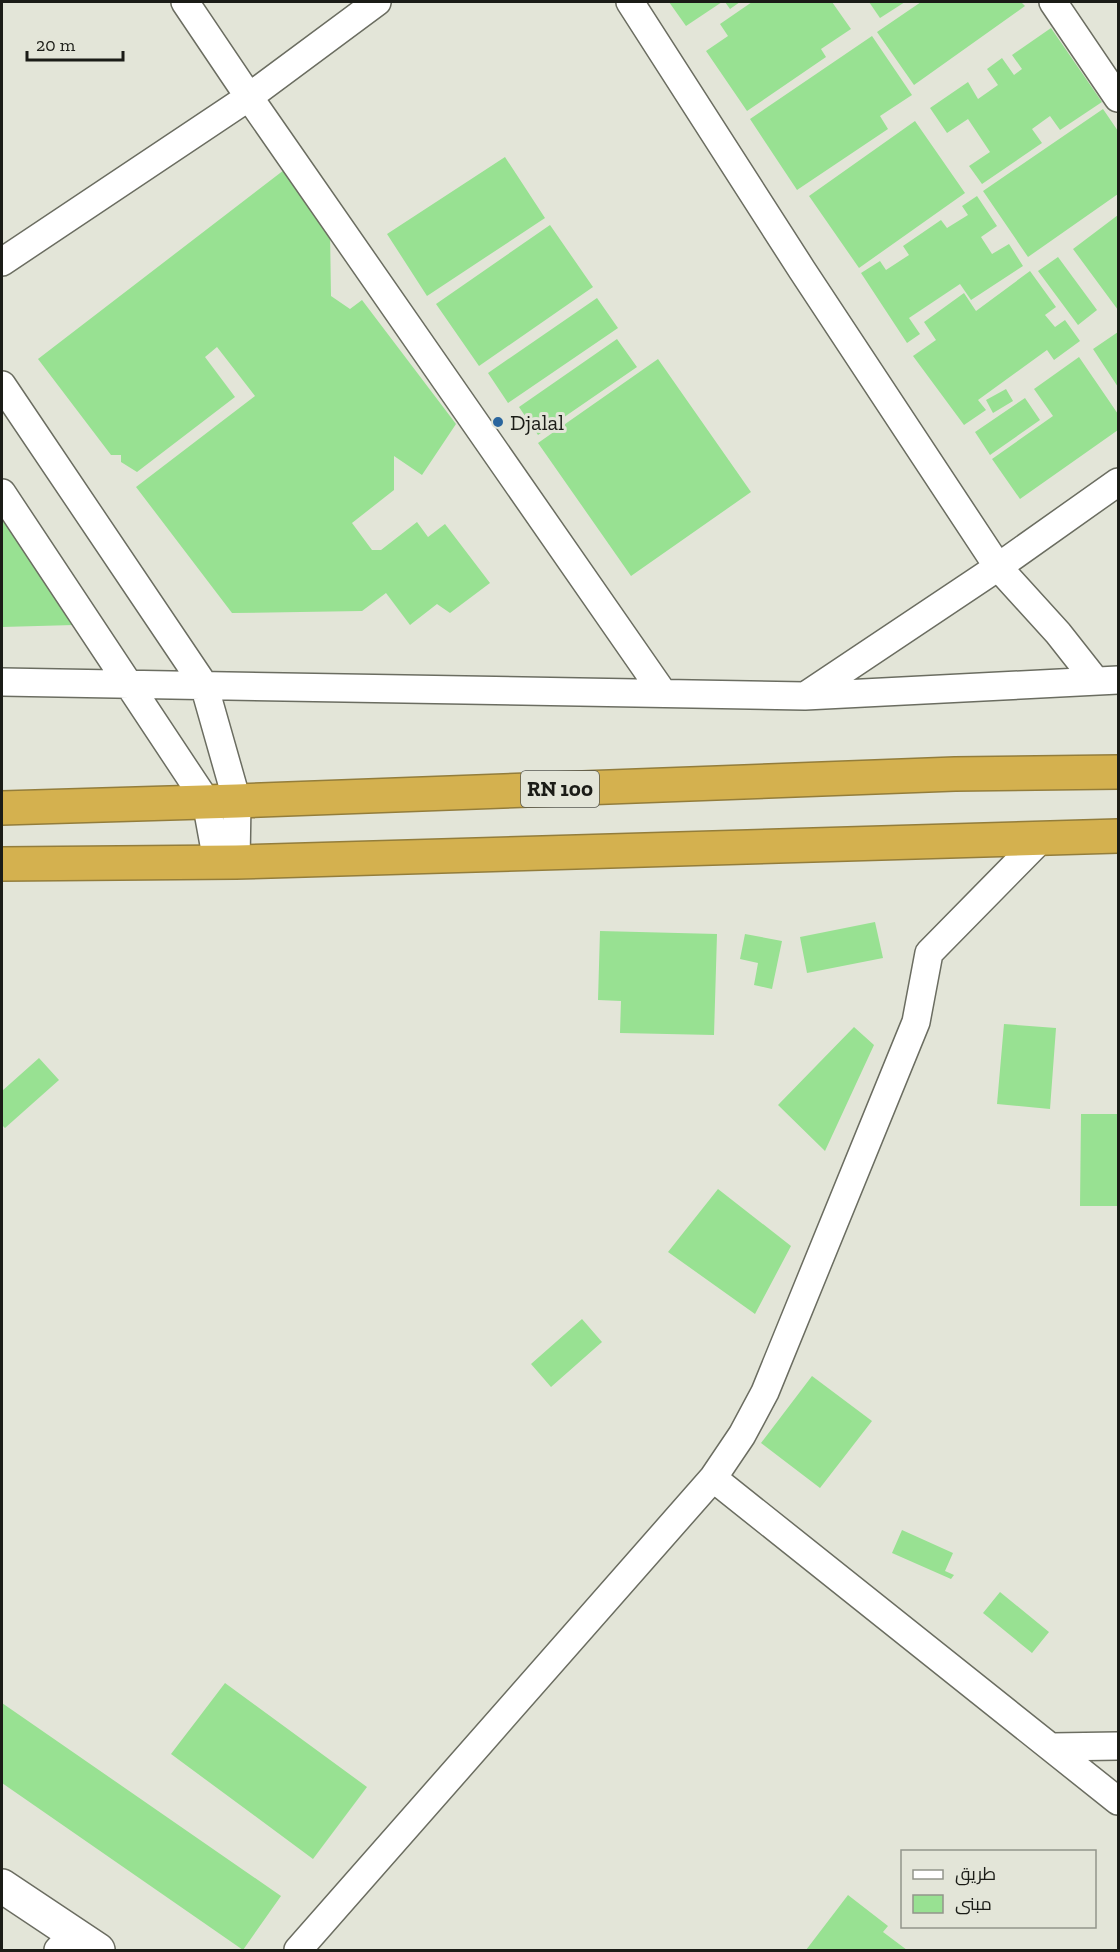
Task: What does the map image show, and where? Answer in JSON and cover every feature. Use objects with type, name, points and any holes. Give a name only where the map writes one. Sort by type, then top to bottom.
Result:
[{"type":"highway","name":"RN 100","points":[[2,808],[956,774],[1119,771]]},
{"type":"highway","points":[[2,864],[226,861],[1119,836]]},
{"type":"main road","points":[[2,1886],[76,1945]]},
{"type":"street","points":[[185,2],[663,693]]},
{"type":"street","points":[[2,262],[249,97],[377,2]]},
{"type":"street","points":[[630,2],[998,567],[1058,633],[1107,680]]},
{"type":"street","points":[[1053,2],[1119,98]]},
{"type":"street","points":[[2,385],[204,685],[222,801],[226,861]]},
{"type":"street","points":[[805,696],[998,567],[1119,482]]},
{"type":"street","points":[[2,493],[128,683],[222,801]]},
{"type":"street","points":[[2,682],[805,696],[1107,680]]},
{"type":"street","points":[[298,1950],[713,1478],[742,1435],[769,1381],[916,1022],[929,953],[1043,837]]},
{"type":"street","points":[[713,1478],[1119,1801]]},
{"type":"street","points":[[1052,1748],[1119,1746]]},
{"type":"building","points":[[669,2],[722,2],[686,26]]},
{"type":"building","points":[[725,2],[740,2],[730,9]]},
{"type":"building","points":[[752,2],[832,2],[851,29],[821,49],[826,57],[747,111],[706,51],[728,36],[720,24]]},
{"type":"building","points":[[869,2],[905,2],[880,18]]},
{"type":"building","points":[[921,2],[1021,2],[1025,6],[914,85],[877,32]]},
{"type":"building","points":[[1051,28],[1102,102],[1060,130],[1050,116],[1032,129],[1042,143],[982,184],[969,166],[990,152],[968,119],[947,133],[930,108],[968,82],[978,99],[998,85],[987,69],[1002,58],[1014,75],[1022,69],[1012,55]]},
{"type":"building","points":[[872,36],[912,95],[880,116],[888,129],[797,190],[750,119]]},
{"type":"building","points":[[1103,109],[1118,131],[1118,194],[1028,257],[983,191]]},
{"type":"building","points":[[915,121],[965,193],[859,268],[809,196]]},
{"type":"building","points":[[505,157],[545,218],[427,296],[387,234]]},
{"type":"building","points":[[284,170],[330,230],[331,296],[350,309],[362,300],[456,424],[422,475],[394,456],[394,490],[352,523],[372,550],[381,550],[417,522],[428,537],[445,524],[490,583],[450,613],[437,604],[410,625],[386,593],[362,611],[232,613],[136,487],[255,396],[217,347],[205,357],[235,397],[137,472],[121,462],[121,455],[111,455],[38,359]]},
{"type":"building","points":[[977,196],[997,226],[981,237],[992,254],[1009,244],[1023,266],[971,300],[960,284],[909,318],[920,334],[907,343],[861,273],[880,261],[886,270],[909,255],[903,246],[941,220],[947,228],[968,215],[962,206]]},
{"type":"building","points":[[1118,215],[1118,310],[1073,249]]},
{"type":"building","points":[[550,225],[593,287],[479,366],[436,304]]},
{"type":"building","points":[[1058,257],[1097,310],[1078,325],[1038,271]]},
{"type":"building","points":[[1030,271],[1056,307],[1045,315],[1055,327],[1065,320],[1080,341],[1054,360],[1047,350],[978,400],[986,410],[964,425],[913,356],[936,340],[924,322],[964,293],[976,311]]},
{"type":"building","points":[[597,298],[618,328],[508,403],[488,373]]},
{"type":"building","points":[[1118,332],[1118,387],[1093,349]]},
{"type":"building","points":[[617,339],[637,367],[538,435],[519,407]]},
{"type":"building","points":[[1079,357],[1118,414],[1118,430],[1020,499],[992,459],[1053,416],[1034,389]]},
{"type":"building","points":[[658,359],[751,492],[631,576],[538,443]]},
{"type":"building","points":[[1006,389],[1013,401],[993,413],[986,400]]},
{"type":"building","points":[[1025,398],[1040,420],[990,455],[975,432]]},
{"type":"building","points":[[2,508],[74,625],[2,627]]},
{"type":"building","points":[[875,922],[883,958],[807,973],[800,937]]},
{"type":"building","points":[[600,931],[717,934],[714,1035],[620,1033],[621,1001],[598,1000]]},
{"type":"building","points":[[745,934],[782,941],[772,989],[754,985],[758,963],[740,959]]},
{"type":"building","points":[[1004,1024],[1056,1028],[1050,1109],[997,1104]]},
{"type":"building","points":[[854,1027],[874,1045],[825,1151],[778,1105]]},
{"type":"building","points":[[39,1058],[59,1080],[5,1128],[2,1125],[2,1091]]},
{"type":"building","points":[[1081,1114],[1118,1114],[1118,1206],[1080,1206]]},
{"type":"building","points":[[718,1189],[791,1246],[755,1314],[668,1252]]},
{"type":"building","points":[[582,1319],[602,1342],[551,1387],[531,1364]]},
{"type":"building","points":[[812,1376],[872,1421],[820,1488],[761,1443]]},
{"type":"building","points":[[902,1530],[953,1553],[945,1571],[954,1575],[951,1579],[892,1553]]},
{"type":"building","points":[[1000,1592],[1049,1632],[1032,1653],[983,1613]]},
{"type":"building","points":[[225,1683],[367,1787],[313,1859],[171,1754]]},
{"type":"building","points":[[2,1703],[281,1896],[243,1950],[2,1783]]},
{"type":"building","points":[[848,1895],[888,1926],[883,1932],[907,1950],[806,1950]]},
{"type":"place","name":"Djalal","points":[[498,422]]}]
